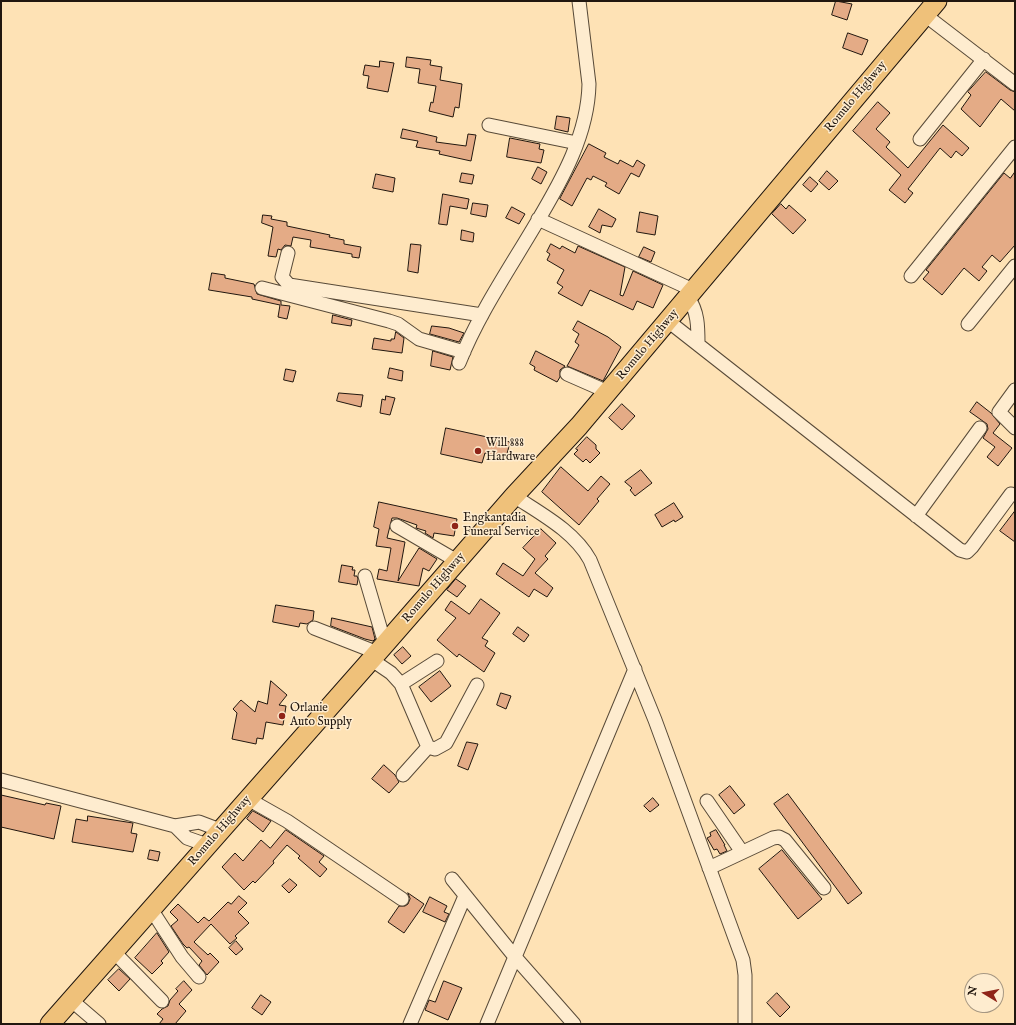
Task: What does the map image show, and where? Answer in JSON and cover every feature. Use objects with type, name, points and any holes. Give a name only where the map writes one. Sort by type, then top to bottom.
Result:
[{"type":"highway","name":"Romulo Highway","points":[[50,1024],[514,496],[608,392],[931,8]]},
{"type":"street","points":[[262,288],[398,324],[419,339],[461,357],[482,315],[561,179],[577,143],[587,106],[589,90],[579,1]]},
{"type":"street","points":[[931,8],[984,59],[1015,84]]},
{"type":"street","points":[[920,139],[984,59]]},
{"type":"street","points":[[489,125],[577,143]]},
{"type":"street","points":[[911,276],[1015,147]]},
{"type":"street","points":[[538,219],[690,294],[697,314],[698,344]]},
{"type":"street","points":[[288,253],[282,278],[289,285],[482,315]]},
{"type":"street","points":[[968,324],[1015,266]]},
{"type":"street","points":[[668,321],[960,550],[967,552],[1011,494]]},
{"type":"street","points":[[567,374],[608,392]]},
{"type":"street","points":[[1015,390],[998,412],[1015,428]]},
{"type":"street","points":[[916,516],[980,428]]},
{"type":"street","points":[[514,496],[570,534],[583,547],[603,590],[655,720],[743,960],[746,975],[745,1024]]},
{"type":"street","points":[[397,526],[458,561]]},
{"type":"street","points":[[365,576],[378,652],[391,674],[401,684],[428,747]]},
{"type":"street","points":[[314,628],[378,652]]},
{"type":"street","points":[[401,684],[437,661]]},
{"type":"street","points":[[487,1024],[635,669]]},
{"type":"street","points":[[428,747],[435,749],[446,743],[477,685]]},
{"type":"street","points":[[402,775],[428,747]]},
{"type":"street","points":[[1,780],[175,826],[199,822],[220,830]]},
{"type":"street","points":[[248,799],[287,821],[402,899]]},
{"type":"street","points":[[707,801],[742,852]]},
{"type":"street","points":[[175,826],[187,838],[207,845]]},
{"type":"street","points":[[709,868],[773,838],[779,837],[785,840],[824,888]]},
{"type":"street","points":[[452,879],[568,1021]]},
{"type":"street","points":[[410,1024],[465,896]]},
{"type":"street","points":[[151,909],[182,957],[199,977]]},
{"type":"street","points":[[114,952],[162,1001]]},
{"type":"street","points":[[71,1000],[99,1024]]},
{"type":"building","points":[[836,1],[852,4],[847,20],[832,15]]},
{"type":"building","points":[[848,33],[868,40],[862,55],[843,48]]},
{"type":"building","points":[[407,57],[431,60],[430,65],[442,67],[440,80],[462,84],[459,108],[455,107],[453,117],[429,111],[431,102],[433,103],[436,86],[418,83],[420,69],[406,67]]},
{"type":"building","points":[[380,61],[394,63],[388,92],[367,88],[369,76],[363,75],[365,65],[379,67]]},
{"type":"building","points":[[986,72],[1015,92],[1015,111],[1001,99],[980,127],[961,109],[971,95],[968,92]]},
{"type":"building","points":[[878,102],[890,113],[876,129],[890,142],[886,147],[908,168],[943,125],[969,148],[962,156],[956,151],[951,158],[940,148],[908,189],[913,193],[905,203],[889,190],[901,175],[853,131]]},
{"type":"building","points":[[557,116],[570,118],[568,132],[555,129]]},
{"type":"building","points":[[403,129],[437,137],[436,142],[466,146],[468,134],[476,135],[471,161],[439,154],[440,151],[416,147],[418,141],[401,138]]},
{"type":"building","points":[[510,138],[540,144],[539,149],[544,150],[541,163],[507,157]]},
{"type":"building","points":[[589,144],[606,153],[604,157],[618,164],[620,160],[633,167],[637,160],[645,165],[639,177],[631,173],[619,194],[605,186],[607,183],[593,176],[591,180],[587,178],[572,206],[560,199]]},
{"type":"building","points":[[538,167],[547,172],[541,184],[532,179]]},
{"type":"building","points":[[827,171],[838,181],[829,190],[819,181]]},
{"type":"building","points":[[1015,172],[1015,245],[1000,262],[992,255],[982,267],[987,271],[979,281],[964,268],[942,295],[923,279],[929,272],[926,270],[1004,173],[1010,178]]},
{"type":"building","points":[[462,173],[474,175],[472,184],[460,182]]},
{"type":"building","points":[[376,174],[395,178],[393,192],[373,188]]},
{"type":"building","points":[[810,177],[818,184],[811,192],[803,185]]},
{"type":"building","points":[[443,194],[469,199],[467,209],[450,206],[447,225],[439,224]]},
{"type":"building","points":[[473,203],[488,205],[486,217],[471,214]]},
{"type":"building","points":[[781,204],[786,209],[789,205],[806,220],[793,234],[772,214]]},
{"type":"building","points":[[512,207],[525,214],[519,224],[506,218]]},
{"type":"building","points":[[599,209],[616,219],[612,227],[602,225],[600,233],[589,227]]},
{"type":"building","points":[[640,212],[658,216],[655,235],[637,232]]},
{"type":"building","points":[[263,215],[272,216],[271,219],[287,222],[287,226],[330,235],[329,237],[344,240],[344,244],[361,247],[359,258],[352,257],[352,254],[310,247],[311,240],[293,237],[291,246],[285,245],[281,250],[278,249],[276,257],[268,256],[273,227],[262,223]]},
{"type":"building","points":[[462,230],[474,233],[473,242],[461,240]]},
{"type":"building","points":[[411,244],[421,245],[418,273],[408,271]]},
{"type":"building","points":[[551,244],[560,249],[562,246],[575,253],[578,246],[625,267],[620,295],[623,296],[633,271],[663,285],[653,308],[637,301],[633,310],[590,290],[582,306],[558,293],[563,287],[557,283],[564,270],[547,260],[550,254],[547,252]]},
{"type":"building","points":[[644,247],[655,252],[651,262],[639,257]]},
{"type":"building","points":[[212,273],[225,275],[225,278],[254,284],[257,294],[281,301],[281,305],[290,306],[287,319],[278,317],[280,305],[252,299],[252,297],[209,290]]},
{"type":"building","points":[[333,315],[352,320],[351,326],[332,323]]},
{"type":"building","points":[[578,321],[608,337],[621,347],[603,381],[567,366],[579,345],[575,342],[579,334],[573,330]]},
{"type":"building","points":[[432,326],[449,328],[464,333],[459,342],[430,334]]},
{"type":"building","points":[[396,332],[404,338],[402,353],[372,349],[374,338],[391,341],[391,339],[394,339]]},
{"type":"building","points":[[433,351],[453,357],[450,370],[431,366]]},
{"type":"building","points":[[536,351],[565,366],[560,370],[560,377],[557,382],[534,370],[535,367],[530,364]]},
{"type":"building","points":[[390,368],[403,371],[402,381],[388,378]]},
{"type":"building","points":[[286,369],[296,371],[293,382],[284,380]]},
{"type":"building","points":[[339,393],[363,395],[361,407],[337,401]]},
{"type":"building","points":[[386,396],[395,398],[390,415],[380,413],[382,399],[385,400]]},
{"type":"building","points":[[977,402],[991,413],[1000,424],[993,433],[1012,448],[998,466],[987,457],[995,447],[983,438],[988,429],[987,424],[970,412]]},
{"type":"building","points":[[622,404],[635,416],[622,430],[609,418]]},
{"type":"building","points":[[446,428],[510,442],[506,458],[485,453],[482,463],[441,454]]},
{"type":"building","points":[[587,437],[596,445],[596,449],[600,453],[590,463],[586,459],[583,462],[574,454],[578,450],[576,449]]},
{"type":"building","points":[[561,467],[588,491],[601,476],[610,484],[597,499],[599,501],[579,525],[542,492]]},
{"type":"building","points":[[641,470],[652,483],[635,496],[630,490],[632,488],[625,482]]},
{"type":"building","points":[[379,502],[457,519],[454,536],[434,533],[433,538],[425,533],[426,531],[416,528],[417,525],[397,518],[392,518],[387,538],[405,542],[398,581],[419,548],[437,559],[429,571],[423,568],[419,586],[377,579],[379,569],[387,571],[391,548],[376,546],[379,529],[374,527]]},
{"type":"building","points":[[674,503],[683,517],[662,527],[655,515]]},
{"type":"building","points":[[1015,511],[1015,542],[1000,531]]},
{"type":"building","points":[[541,529],[556,543],[545,556],[548,559],[535,573],[553,588],[547,597],[534,589],[529,597],[496,574],[503,563],[523,576],[535,559],[523,548]]},
{"type":"building","points":[[342,565],[353,567],[352,570],[355,570],[354,576],[357,576],[358,579],[357,585],[339,582]]},
{"type":"building","points":[[456,579],[466,586],[457,597],[447,590]]},
{"type":"building","points":[[481,599],[500,613],[482,638],[488,641],[485,646],[495,653],[484,672],[459,654],[457,657],[437,640],[456,618],[445,610],[451,601],[469,614]]},
{"type":"building","points":[[276,605],[314,611],[313,620],[307,624],[300,623],[299,627],[273,622]]},
{"type":"building","points":[[332,618],[372,627],[375,639],[373,641],[365,639],[331,626]]},
{"type":"building","points":[[518,627],[529,635],[524,642],[513,634]]},
{"type":"building","points":[[403,647],[411,656],[402,664],[394,655]]},
{"type":"building","points":[[440,671],[451,686],[431,702],[419,687]]},
{"type":"building","points":[[271,681],[287,695],[279,705],[286,706],[283,725],[266,722],[263,739],[257,738],[256,744],[232,739],[237,713],[233,709],[241,700],[255,712],[258,701],[267,704]]},
{"type":"building","points":[[501,693],[511,696],[506,709],[497,705]]},
{"type":"building","points":[[467,742],[478,744],[468,770],[458,766]]},
{"type":"building","points":[[384,765],[395,775],[399,782],[389,793],[372,779]]},
{"type":"building","points":[[730,786],[745,805],[734,814],[719,795]]},
{"type":"building","points":[[788,794],[862,893],[848,904],[774,804]]},
{"type":"building","points":[[1,795],[45,805],[46,803],[61,806],[54,839],[1,827]]},
{"type":"building","points":[[653,798],[659,805],[650,812],[644,806]]},
{"type":"building","points":[[253,811],[271,821],[263,832],[247,819]]},
{"type":"building","points":[[88,816],[133,823],[131,833],[137,834],[133,852],[72,842],[76,819],[87,821]]},
{"type":"building","points":[[286,830],[324,856],[319,862],[327,869],[320,877],[298,858],[300,856],[287,845],[273,861],[274,863],[255,883],[253,881],[244,890],[222,867],[235,853],[243,861],[261,840],[270,848]]},
{"type":"building","points":[[716,830],[727,851],[720,854],[717,849],[714,850],[707,838],[711,836],[710,833]]},
{"type":"building","points":[[150,850],[160,852],[158,861],[148,859]]},
{"type":"building","points":[[782,850],[822,899],[798,919],[759,869]]},
{"type":"building","points":[[290,879],[297,885],[289,893],[282,886]]},
{"type":"building","points":[[408,893],[424,904],[404,933],[388,922],[399,906],[405,906],[408,904],[410,899]]},
{"type":"building","points":[[239,896],[247,903],[238,912],[249,923],[235,936],[237,938],[230,944],[211,924],[194,942],[208,955],[210,953],[219,962],[207,975],[199,965],[202,961],[189,947],[187,948],[183,944],[171,926],[178,920],[170,912],[178,904],[198,923],[204,917],[209,921],[228,902],[231,904]]},
{"type":"building","points":[[430,897],[447,906],[444,912],[449,914],[445,922],[423,912]]},
{"type":"building","points":[[157,933],[169,952],[161,961],[163,963],[152,974],[135,958]]},
{"type":"building","points":[[236,941],[243,949],[236,955],[229,948]]},
{"type":"building","points":[[119,969],[130,979],[119,991],[108,980]]},
{"type":"building","points":[[184,981],[192,990],[179,1004],[186,1011],[175,1024],[159,1024],[163,1019],[157,1014],[168,1006],[170,1000],[178,991],[176,989]]},
{"type":"building","points":[[444,981],[462,988],[448,1020],[425,1010],[429,1000],[435,1002]]},
{"type":"building","points":[[777,993],[790,1007],[780,1017],[767,1003]]},
{"type":"building","points":[[261,995],[271,1002],[262,1015],[252,1008]]},
{"type":"place","name":"Will 888 Hardware","points":[[478,451]]},
{"type":"place","name":"Engkantadia Funeral Service","points":[[455,526]]},
{"type":"place","name":"Orlanie Auto Supply","points":[[282,716]]}]
